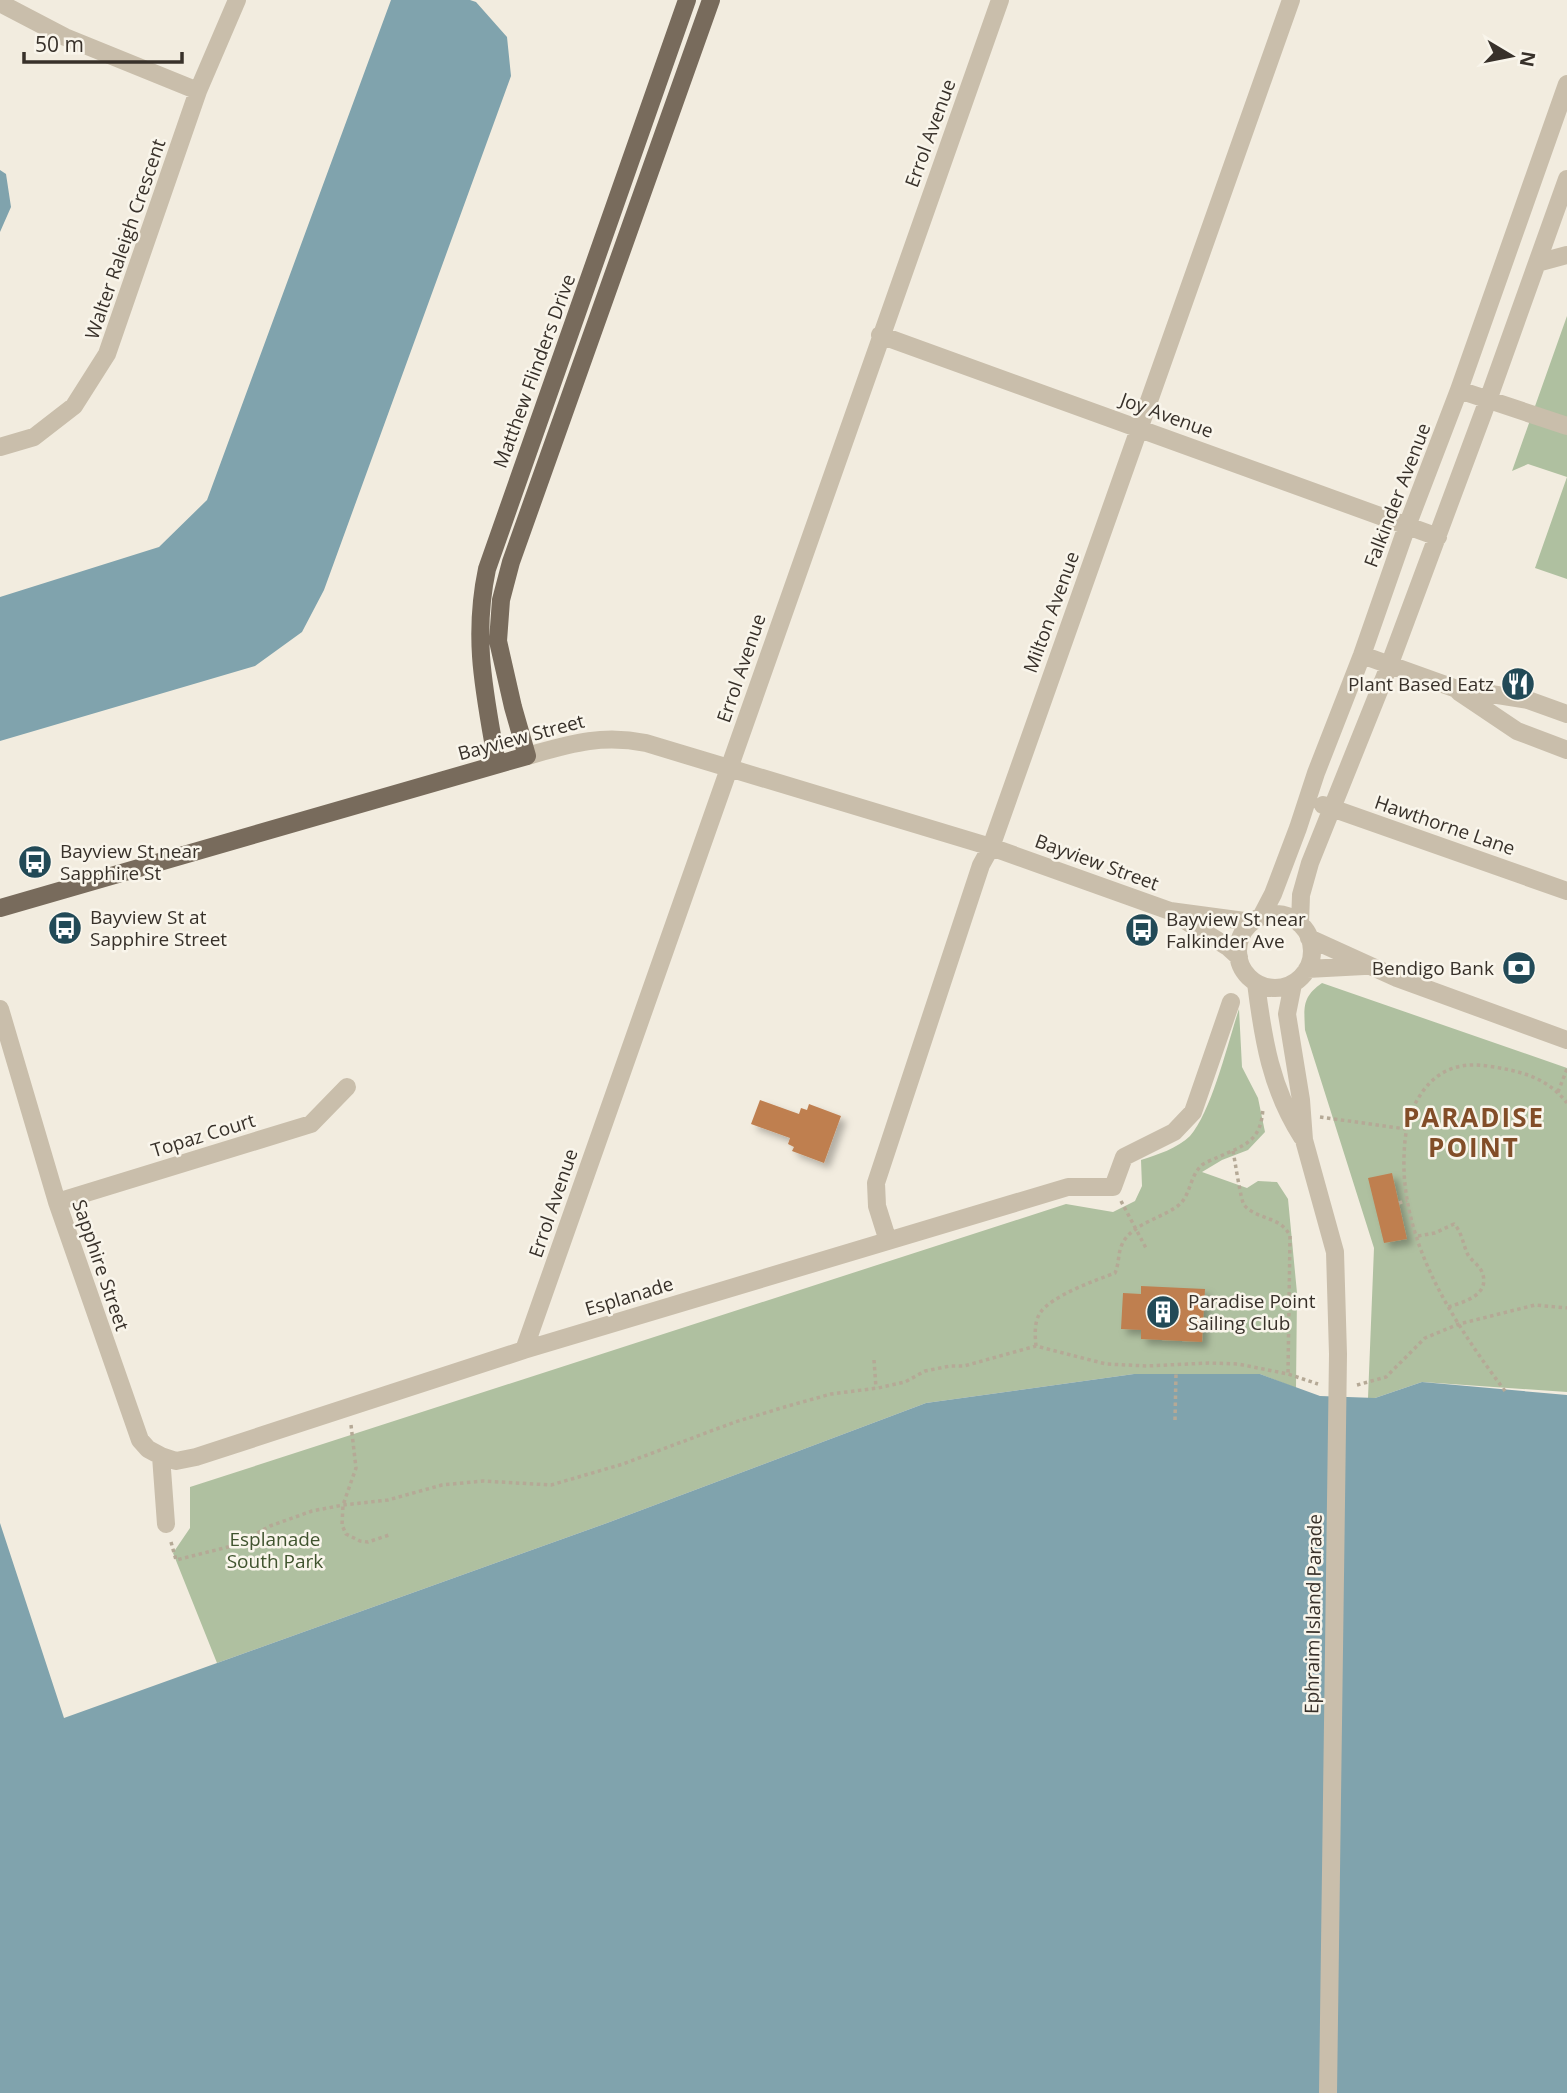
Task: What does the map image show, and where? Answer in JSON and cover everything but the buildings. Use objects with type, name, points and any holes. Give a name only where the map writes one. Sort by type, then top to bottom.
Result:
[{"type":"main road","name":"Matthew Flinders Drive","points":[[497,764],[479,653],[480,609],[487,569],[687,0]]},
{"type":"main road","points":[[527,756],[498,641],[501,600],[511,562],[711,0]]},
{"type":"main road","name":"Bayview Street","points":[[0,908],[527,756]]},
{"type":"street","name":"Walter Raleigh Crescent","points":[[0,447],[34,437],[74,406],[107,354],[198,91],[237,0]]},
{"type":"street","name":"Errol Avenue","points":[[524,1350],[1000,0]]},
{"type":"street","name":"Milton Avenue","points":[[888,1241],[877,1206],[876,1183],[981,865],[991,847],[1291,0]]},
{"type":"street","points":[[0,4],[65,37],[198,91]]},
{"type":"street","name":"Falkinder Avenue","points":[[1257,920],[1273,894],[1566,92]]},
{"type":"street","points":[[1567,179],[1489,401],[1390,666],[1304,882],[1300,904],[1304,931],[1311,960],[1307,970],[1293,984],[1268,988],[1255,983],[1246,974],[1239,957],[1240,941],[1257,920],[1280,915],[1304,931],[1367,966],[1567,1040]]},
{"type":"street","points":[[1537,263],[1567,255]]},
{"type":"street","name":"Joy Avenue","points":[[880,335],[1438,537]]},
{"type":"street","points":[[1459,390],[1567,426]]},
{"type":"street","points":[[1362,655],[1454,688],[1528,700],[1567,714]]},
{"type":"street","points":[[1454,688],[1517,731],[1567,750]]},
{"type":"street","points":[[1503,722],[1512,697]]},
{"type":"street","name":"Bayview Street","points":[[527,756],[580,741],[613,738],[668,748],[991,847],[1170,911],[1228,947],[1239,957]]},
{"type":"street","name":"Hawthorne Lane","points":[[1308,800],[1567,891]]},
{"type":"street","name":"Bayview Street","points":[[1170,911],[1257,920]]},
{"type":"street","points":[[1307,970],[1367,966]]},
{"type":"street","name":"Ephraim Island Parade","points":[[1255,983],[1265,1049],[1288,1115],[1304,1140]]},
{"type":"street","name":"Ephraim Island Parade","points":[[1293,984],[1287,1014],[1301,1100],[1304,1140],[1335,1252],[1338,1354],[1328,2093]]},
{"type":"street","points":[[1113,1187],[1124,1157],[1174,1132],[1193,1112],[1231,1002]]},
{"type":"street","name":"Sapphire Street","points":[[0,1009],[57,1202],[140,1440],[148,1449],[162,1456]]},
{"type":"street","name":"Topaz Court","points":[[57,1202],[312,1124],[347,1087]]},
{"type":"street","name":"Esplanade","points":[[162,1456],[176,1461],[197,1457],[524,1350],[1068,1187],[1113,1187]]},
{"type":"street","points":[[162,1456],[166,1524]]},
{"type":"path","points":[[1505,1391],[1473,1348],[1448,1307],[1417,1237],[1404,1175],[1409,1114],[1426,1086],[1438,1074],[1452,1068],[1479,1065],[1532,1075],[1548,1083],[1567,1103]]},
{"type":"path","points":[[1558,1092],[1567,1069]]},
{"type":"path","points":[[1036,1346],[1035,1332],[1040,1313],[1062,1296],[1115,1273],[1121,1246],[1156,1216],[1172,1211],[1184,1200],[1192,1177],[1203,1164],[1247,1144],[1262,1127],[1263,1097]]},
{"type":"path","points":[[1318,1116],[1406,1129]]},
{"type":"path","points":[[1233,1151],[1243,1204],[1251,1211],[1282,1224],[1290,1236],[1288,1374]]},
{"type":"path","points":[[1113,1187],[1147,1250]]},
{"type":"path","points":[[1399,1203],[1408,1200]]},
{"type":"path","points":[[1417,1237],[1435,1233],[1454,1224],[1471,1259],[1480,1268],[1484,1281],[1481,1291],[1474,1299],[1448,1307]]},
{"type":"path","points":[[1348,1385],[1360,1385],[1386,1377],[1425,1338],[1459,1324],[1535,1306],[1567,1308]]},
{"type":"path","points":[[166,1524],[176,1560],[236,1545],[270,1526],[312,1511],[343,1504],[388,1500],[442,1485],[483,1481],[551,1485],[622,1464],[735,1422],[788,1406],[840,1392],[905,1382],[925,1371],[964,1366],[1036,1346],[1107,1364],[1147,1366],[1219,1363],[1263,1368],[1324,1384]]},
{"type":"path","points":[[874,1360],[876,1388]]},
{"type":"path","points":[[1175,1420],[1176,1374]]},
{"type":"path","points":[[348,1408],[356,1468],[343,1504],[342,1525],[351,1538],[368,1542],[389,1535]]},
{"type":"green space","points":[[1567,316],[1567,477],[1528,464],[1512,471]]},
{"type":"green space","points":[[1567,477],[1567,579],[1535,568]]},
{"type":"green space","points":[[1322,983],[1567,1068],[1567,1392],[1422,1382],[1368,1398],[1374,1248],[1305,1030],[1306,1003],[1315,988]]},
{"type":"green space","name":"Esplanade South Park","points":[[1239,1009],[1242,1067],[1258,1098],[1265,1132],[1248,1150],[1222,1160],[1202,1172],[1247,1188],[1258,1181],[1277,1182],[1288,1199],[1297,1293],[1296,1388],[1260,1374],[1134,1374],[926,1403],[607,1523],[217,1663],[173,1553],[190,1528],[190,1487],[1066,1204],[1113,1212],[1135,1201],[1142,1186],[1141,1160],[1180,1144],[1198,1125],[1212,1094]]},
{"type":"water","points":[[391,0],[476,2],[507,37],[511,76],[324,590],[302,632],[255,666],[0,741],[0,597],[159,547],[207,500]]},
{"type":"water","points":[[0,170],[6,174],[11,207],[0,232]]},
{"type":"water","points":[[1134,1374],[1260,1374],[1320,1396],[1375,1398],[1422,1382],[1567,1395],[1567,2093],[0,2093],[0,1523],[64,1718],[607,1523],[926,1403]]},
{"type":"place","name":"Plant Based Eatz","points":[[1518,684]]},
{"type":"place","name":"Bayview St near Sapphire St","points":[[35,862]]},
{"type":"place","name":"Bayview St at Sapphire Street","points":[[65,928]]},
{"type":"place","name":"Bayview St near Falkinder Ave","points":[[1142,930]]},
{"type":"place","name":"Bendigo Bank","points":[[1519,968]]},
{"type":"place","name":"Paradise Point Sailing Club","points":[[1163,1312]]},
{"type":"district","name":"PARADISE POINT","points":[[1474,1132]]}]
